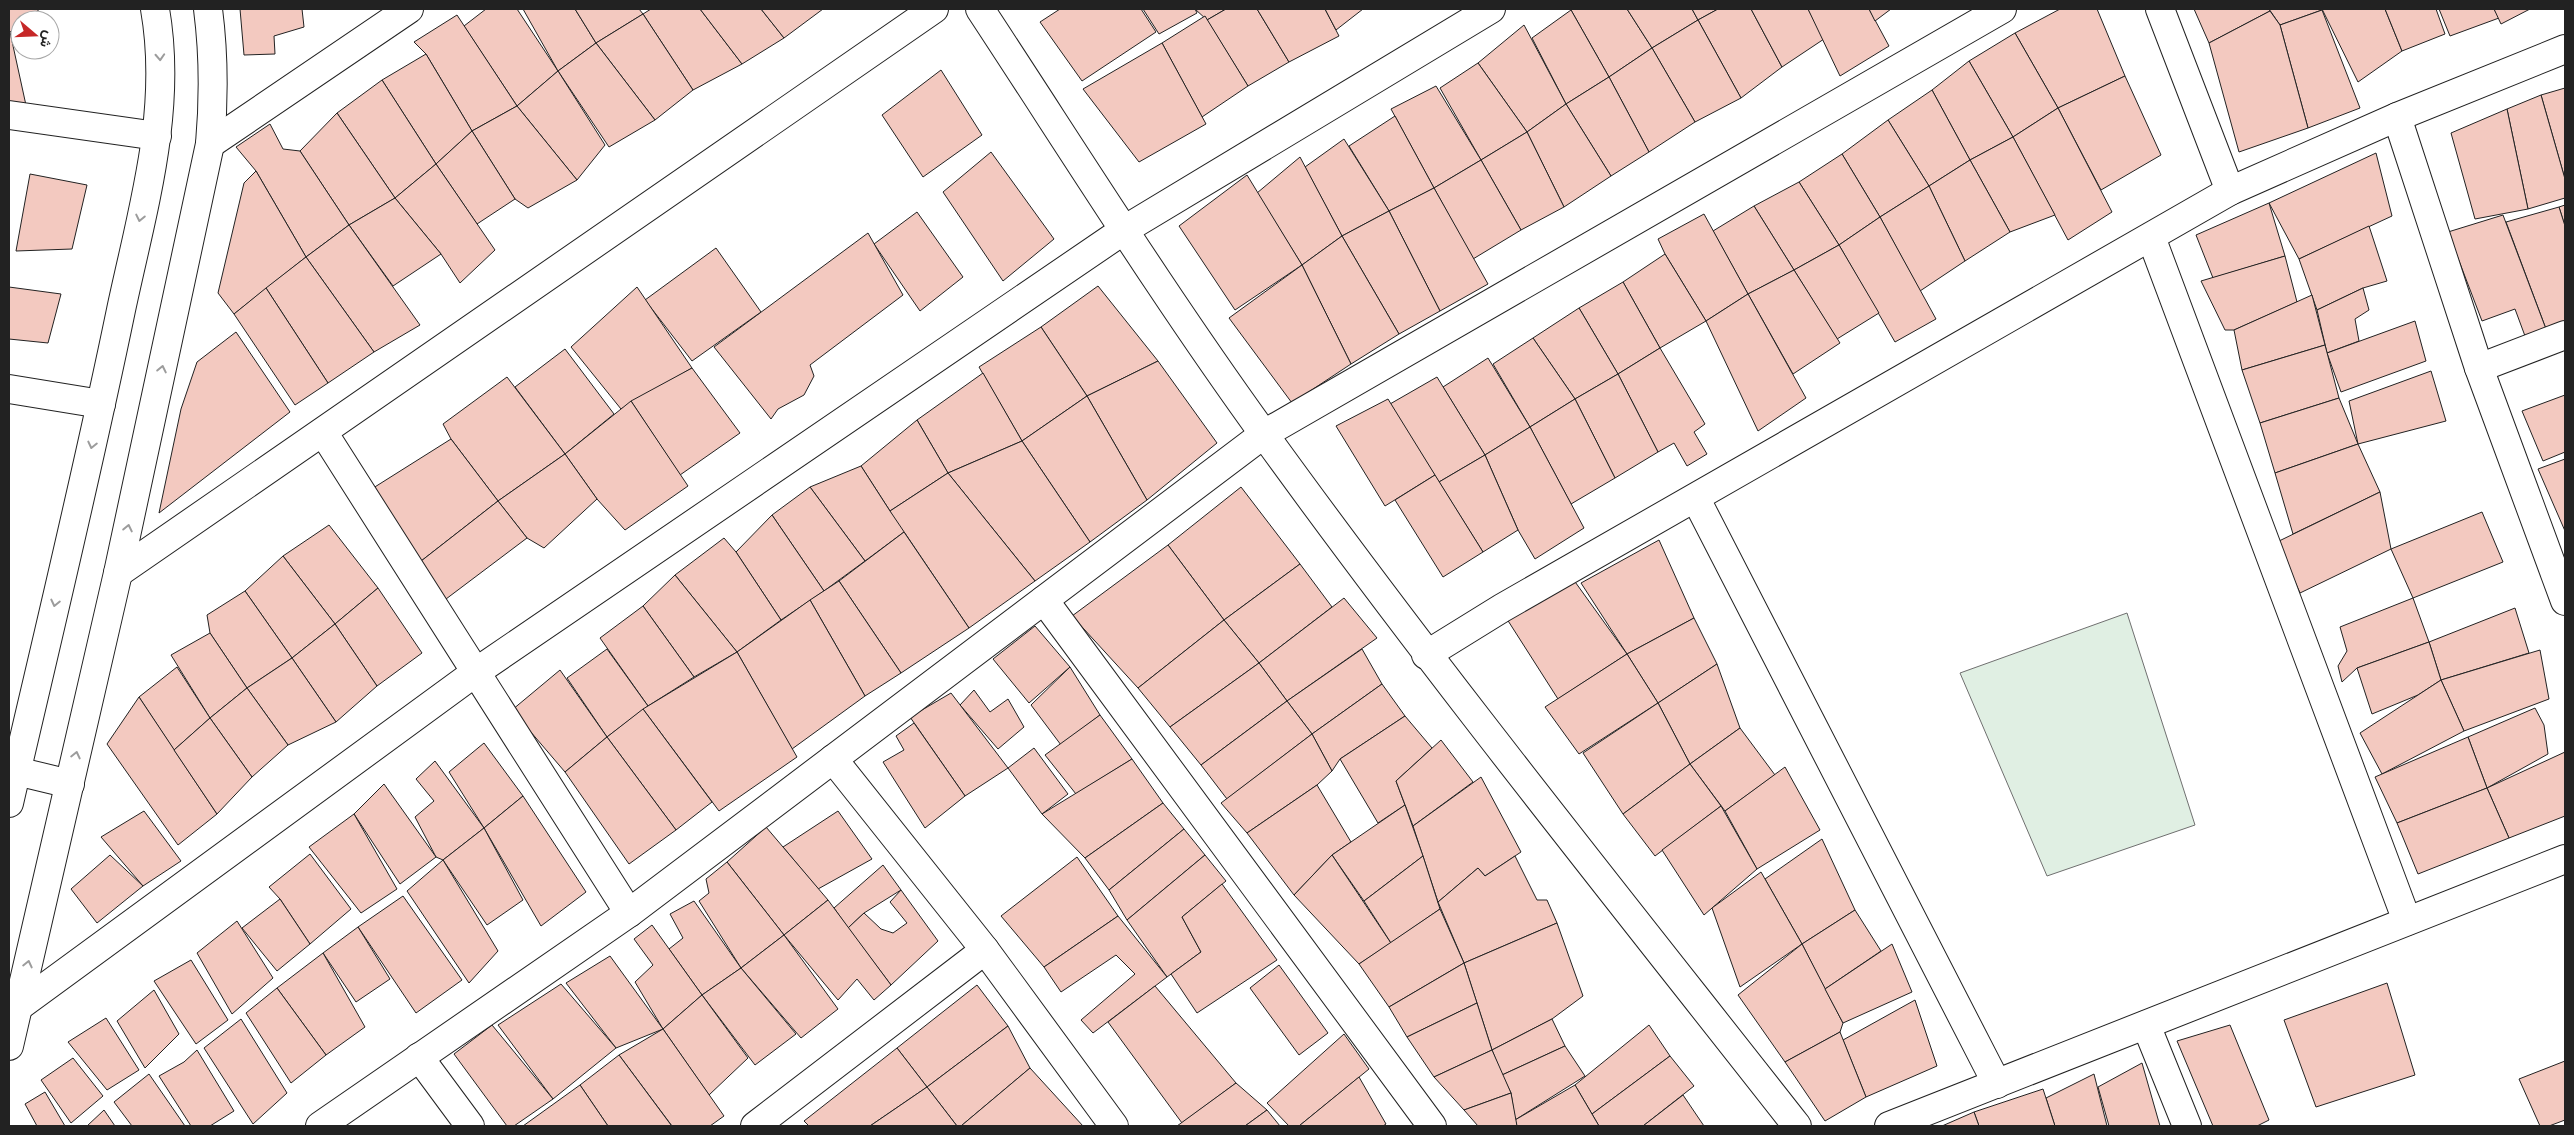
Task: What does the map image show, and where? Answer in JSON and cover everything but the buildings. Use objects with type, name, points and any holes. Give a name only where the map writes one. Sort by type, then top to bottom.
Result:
[{"type":"street","points":[[9,803],[101,404],[157,136],[161,58],[155,9]]},
{"type":"street","points":[[9,1046],[118,574],[210,144],[214,94],[212,44],[208,9]]},
{"type":"street","points":[[210,144],[409,9]]},
{"type":"street","points":[[118,574],[934,9]]},
{"type":"street","points":[[980,9],[1124,230],[1264,434],[1426,654],[1797,1126]]},
{"type":"street","points":[[18,1007],[476,672],[1124,230],[1491,9]]},
{"type":"street","points":[[320,1126],[629,913],[1264,434],[2002,9]]},
{"type":"street","points":[[2160,9],[2230,191]]},
{"type":"street","points":[[1426,654],[1502,608],[1696,499],[2230,191],[2397,116],[2565,49]]},
{"type":"street","points":[[9,115],[157,136]]},
{"type":"street","points":[[2397,116],[2479,368],[2565,598]]},
{"type":"street","points":[[2151,237],[2407,921]]},
{"type":"street","points":[[2479,368],[2565,335]]},
{"type":"street","points":[[9,389],[101,404]]},
{"type":"street","points":[[322,432],[629,913]]},
{"type":"street","points":[[1696,499],[1997,1084]]},
{"type":"street","points":[[1044,600],[1432,1126]]},
{"type":"street","points":[[833,759],[985,950],[1114,1126]]},
{"type":"street","points":[[16,771],[70,784]]},
{"type":"street","points":[[1889,1126],[2565,859]]},
{"type":"street","points":[[772,1121],[985,950]]},
{"type":"street","points":[[2146,1025],[2187,1126]]},
{"type":"street","points":[[419,1057],[470,1126]]},
{"type":"green space","points":[[2127,613],[2195,825],[2047,876],[1960,673]]}]
